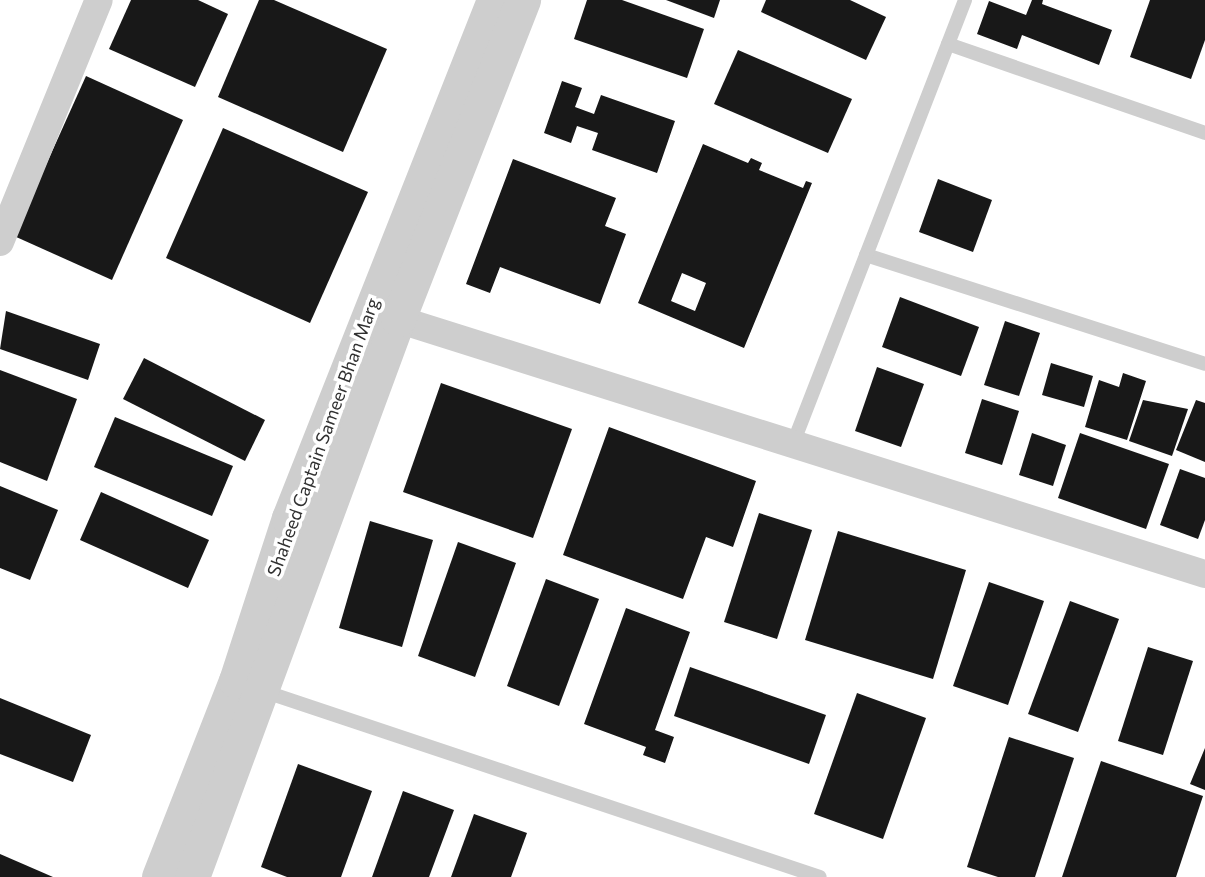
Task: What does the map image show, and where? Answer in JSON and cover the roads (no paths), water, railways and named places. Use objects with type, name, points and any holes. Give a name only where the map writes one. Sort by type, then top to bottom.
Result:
[{"type":"street","points":[[0,242],[99,0]]},
{"type":"street","name":"Shaheed Captain Sameer Bhan Marg","points":[[384,314],[494,0]]},
{"type":"street","name":"Shaheed Captain Sameer Bhan Marg","points":[[192,877],[250,686],[289,518],[384,314],[523,0]]},
{"type":"street","points":[[384,314],[794,441],[1205,574]]},
{"type":"street","name":"Shaheed Captain Sameer Bhan Marg","points":[[159,877],[250,686]]},
{"type":"lane","points":[[794,441],[965,0]]},
{"type":"lane","points":[[948,44],[1205,133]]},
{"type":"lane","points":[[866,255],[1205,364]]},
{"type":"lane","points":[[250,686],[820,877]]}]
